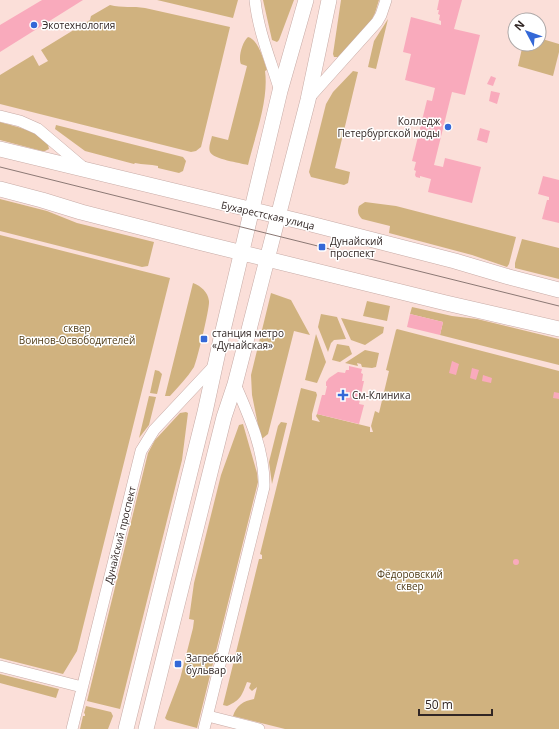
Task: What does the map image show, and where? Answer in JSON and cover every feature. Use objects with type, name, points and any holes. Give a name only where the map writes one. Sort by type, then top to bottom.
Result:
[{"type":"main road","name":"Дунайский проспект","points":[[126,729],[205,412],[214,366],[280,91],[306,0]]},
{"type":"main road","points":[[146,729],[224,417],[235,384],[308,100],[329,0]]},
{"type":"main road","name":"Бухарестская улица","points":[[0,149],[455,261],[559,290]]},
{"type":"main road","points":[[0,189],[81,212],[266,259],[559,329]]},
{"type":"street","points":[[255,0],[261,30],[280,91]]},
{"type":"street","points":[[308,100],[377,22],[386,0]]},
{"type":"street","points":[[0,116],[20,121],[38,129],[88,170]]},
{"type":"street","name":"Дунайский проспект","points":[[72,729],[141,451],[154,430],[214,366]]},
{"type":"street","points":[[204,729],[264,487],[263,460],[247,410],[235,384]]},
{"type":"street","points":[[0,666],[82,687]]},
{"type":"street","points":[[208,716],[259,729]]},
{"type":"green space","points":[[157,0],[238,0],[233,18]]},
{"type":"green space","points":[[263,0],[294,0],[277,42],[272,40]]},
{"type":"green space","points":[[341,0],[379,0],[370,23],[338,57],[334,57],[333,54]]},
{"type":"green space","points":[[110,5],[145,8],[230,27],[201,147],[196,151],[191,152],[0,104],[0,75],[33,55],[39,66],[48,61],[41,50],[90,20],[91,16]]},
{"type":"green space","points":[[388,19],[376,69],[368,67],[374,41]]},
{"type":"green space","points":[[248,37],[258,46],[267,70],[265,71],[266,82],[263,106],[248,165],[216,157],[210,152],[209,148],[212,136],[228,140],[247,66],[241,64],[240,54],[242,46]]},
{"type":"green space","points":[[547,40],[559,44],[559,52],[553,76],[518,66],[521,52],[547,52]]},
{"type":"green space","points":[[353,71],[358,72],[335,168],[350,172],[348,183],[344,185],[311,177],[309,172],[326,104],[333,92]]},
{"type":"green space","points":[[0,122],[36,134],[47,143],[49,149],[42,151],[0,140]]},
{"type":"green space","points":[[56,125],[183,157],[186,161],[183,171],[179,173],[158,168],[158,166],[155,165],[134,164],[85,151],[55,129]]},
{"type":"green space","points":[[0,199],[47,211],[77,223],[154,242],[148,266],[142,267],[0,231]]},
{"type":"green space","points":[[365,202],[396,206],[516,237],[509,264],[507,267],[472,255],[389,233],[390,226],[362,219],[358,213],[358,208]]},
{"type":"green space","name":"сквер Воинов-Освободителей","points":[[0,235],[170,278],[77,651],[63,674],[0,658]]},
{"type":"green space","points":[[522,239],[559,248],[559,279],[515,268]]},
{"type":"green space","points":[[193,283],[204,290],[209,301],[208,313],[196,363],[170,396],[165,396]]},
{"type":"green space","points":[[271,293],[291,300],[310,335],[294,331],[268,434],[261,438],[252,395],[251,375]]},
{"type":"green space","points":[[367,301],[390,306],[387,321],[363,316]]},
{"type":"green space","points":[[412,307],[452,316],[477,319],[559,339],[559,365],[440,335],[443,322],[410,314]]},
{"type":"green space","points":[[321,314],[337,317],[346,339],[334,340],[331,343],[328,352],[318,327]]},
{"type":"green space","points":[[341,318],[384,327],[383,333],[365,345],[351,340]]},
{"type":"green space","name":"Фёдоровский сквер","points":[[397,329],[559,371],[559,729],[285,729],[233,716],[240,704],[254,699],[257,687],[252,691],[249,688],[251,683],[247,682],[238,699],[227,706],[223,705],[259,559],[262,559],[262,555],[260,554],[301,388],[316,392],[317,395],[312,420],[320,422],[316,416],[317,414],[370,427],[370,432],[373,432],[371,426],[375,411],[379,413],[389,371],[386,370]]},
{"type":"green space","points":[[316,334],[326,362],[317,383],[305,380]]},
{"type":"green space","points":[[337,344],[349,346],[352,354],[340,362],[332,360]]},
{"type":"green space","points":[[365,350],[379,353],[376,367],[362,367],[361,364],[357,363],[358,366],[345,363]]},
{"type":"green space","points":[[155,370],[162,374],[157,394],[150,393]]},
{"type":"green space","points":[[149,396],[156,397],[149,425],[139,438]]},
{"type":"green space","points":[[180,413],[188,413],[182,460],[120,709],[87,701],[148,453],[155,440]]},
{"type":"green space","points":[[281,422],[287,423],[272,484],[269,462],[278,426]]},
{"type":"green space","points":[[243,424],[257,473],[258,482],[197,728],[167,720],[165,718],[180,679],[193,628],[194,620],[189,619],[194,583],[221,475],[239,425]]},
{"type":"green space","points":[[0,674],[59,689],[56,698],[0,683]]},
{"type":"green space","points":[[86,706],[111,712],[113,716],[108,729],[80,729],[83,716],[85,716],[84,713]]},
{"type":"building","points":[[42,0],[83,0],[0,52],[0,25]]},
{"type":"building","points":[[439,0],[462,0],[454,29],[480,35],[465,95],[452,92],[434,165],[443,167],[445,158],[481,167],[472,203],[428,192],[431,179],[420,176],[420,178],[416,177],[416,171],[414,170],[416,162],[412,161],[427,100],[432,101],[435,88],[405,80],[411,54],[403,52],[411,17],[441,25],[441,21],[439,20],[440,15],[438,14],[439,10],[437,10]]},
{"type":"building","points":[[491,76],[496,78],[493,86],[487,84]]},
{"type":"building","points":[[491,91],[500,93],[497,104],[489,101]]},
{"type":"building","points":[[480,128],[490,131],[487,143],[477,140]]},
{"type":"building","points":[[543,176],[559,180],[559,223],[542,219],[547,200],[549,200],[549,197],[538,194]]},
{"type":"building","points":[[410,314],[443,322],[440,335],[407,327]]},
{"type":"building","points":[[452,361],[459,364],[456,375],[449,373]]},
{"type":"building","name":"См-Клиника","points":[[349,366],[362,369],[361,373],[363,374],[362,381],[364,381],[359,404],[364,405],[359,424],[317,414],[322,395],[325,395],[327,386],[326,382],[338,372],[345,373],[346,370],[349,370]]},
{"type":"building","points":[[472,368],[479,370],[476,380],[470,378]]},
{"type":"building","points":[[483,375],[492,378],[491,383],[482,381]]},
{"type":"building","points":[[554,392],[559,393],[559,399],[553,398]]},
{"type":"building","points":[[516,559],[519,562],[516,565],[513,562]]},
{"type":"tram line","points":[[0,167],[559,306]]},
{"type":"place","name":"Экотехнология","points":[[34,25]]},
{"type":"place","name":"Колледж Петербургской моды","points":[[448,127]]},
{"type":"place","name":"Дунайский проспект","points":[[322,247]]},
{"type":"place","name":"станция метро «Дунайская»","points":[[204,339]]},
{"type":"place","name":"См-Клиника","points":[[343,395]]},
{"type":"place","name":"Загребский бульвар","points":[[178,664]]}]
